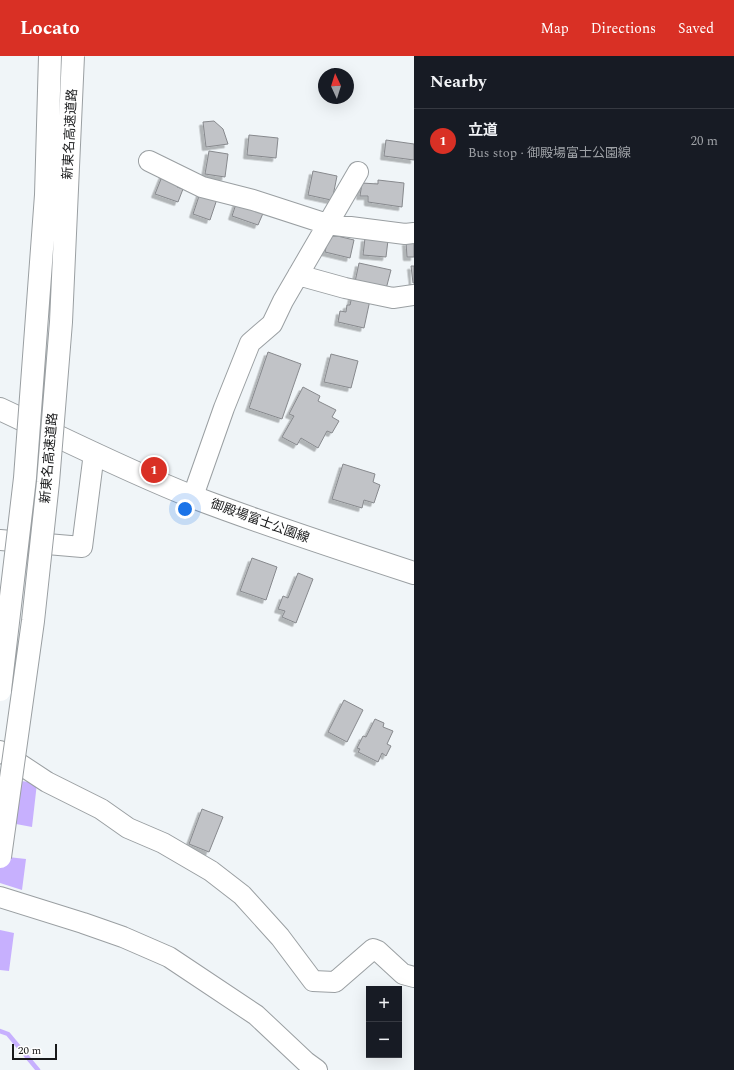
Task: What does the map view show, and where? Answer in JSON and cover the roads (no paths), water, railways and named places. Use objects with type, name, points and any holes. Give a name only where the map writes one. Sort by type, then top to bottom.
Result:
[{"type":"main road","name":"新東名高速道路","points":[[0,690],[25,478],[46,194],[50,56]]},
{"type":"main road","name":"新東名高速道路","points":[[0,857],[33,621],[48,482],[61,322],[73,56]]},
{"type":"main road","name":"御殿場富士公園線","points":[[0,409],[94,453],[193,496],[308,539],[414,573]]},
{"type":"street","points":[[149,161],[202,187],[253,200],[327,224],[405,234],[414,233]]},
{"type":"street","points":[[193,496],[224,408],[250,343],[272,324],[283,301],[358,172]]},
{"type":"street","points":[[298,275],[345,288],[393,298],[414,295]]},
{"type":"street","points":[[0,540],[82,547],[94,453]]},
{"type":"street","points":[[0,751],[47,782],[101,809],[128,828],[163,843],[211,871],[242,895],[280,937],[313,981],[334,982],[373,949],[378,951],[403,974],[414,977]]},
{"type":"street","points":[[0,897],[123,937],[170,957],[256,1015],[306,1062],[317,1070]]},
{"type":"waterway","points":[[0,1031],[8,1034],[38,1070]]},
{"type":"place","name":"立道","points":[[154,470]]}]
